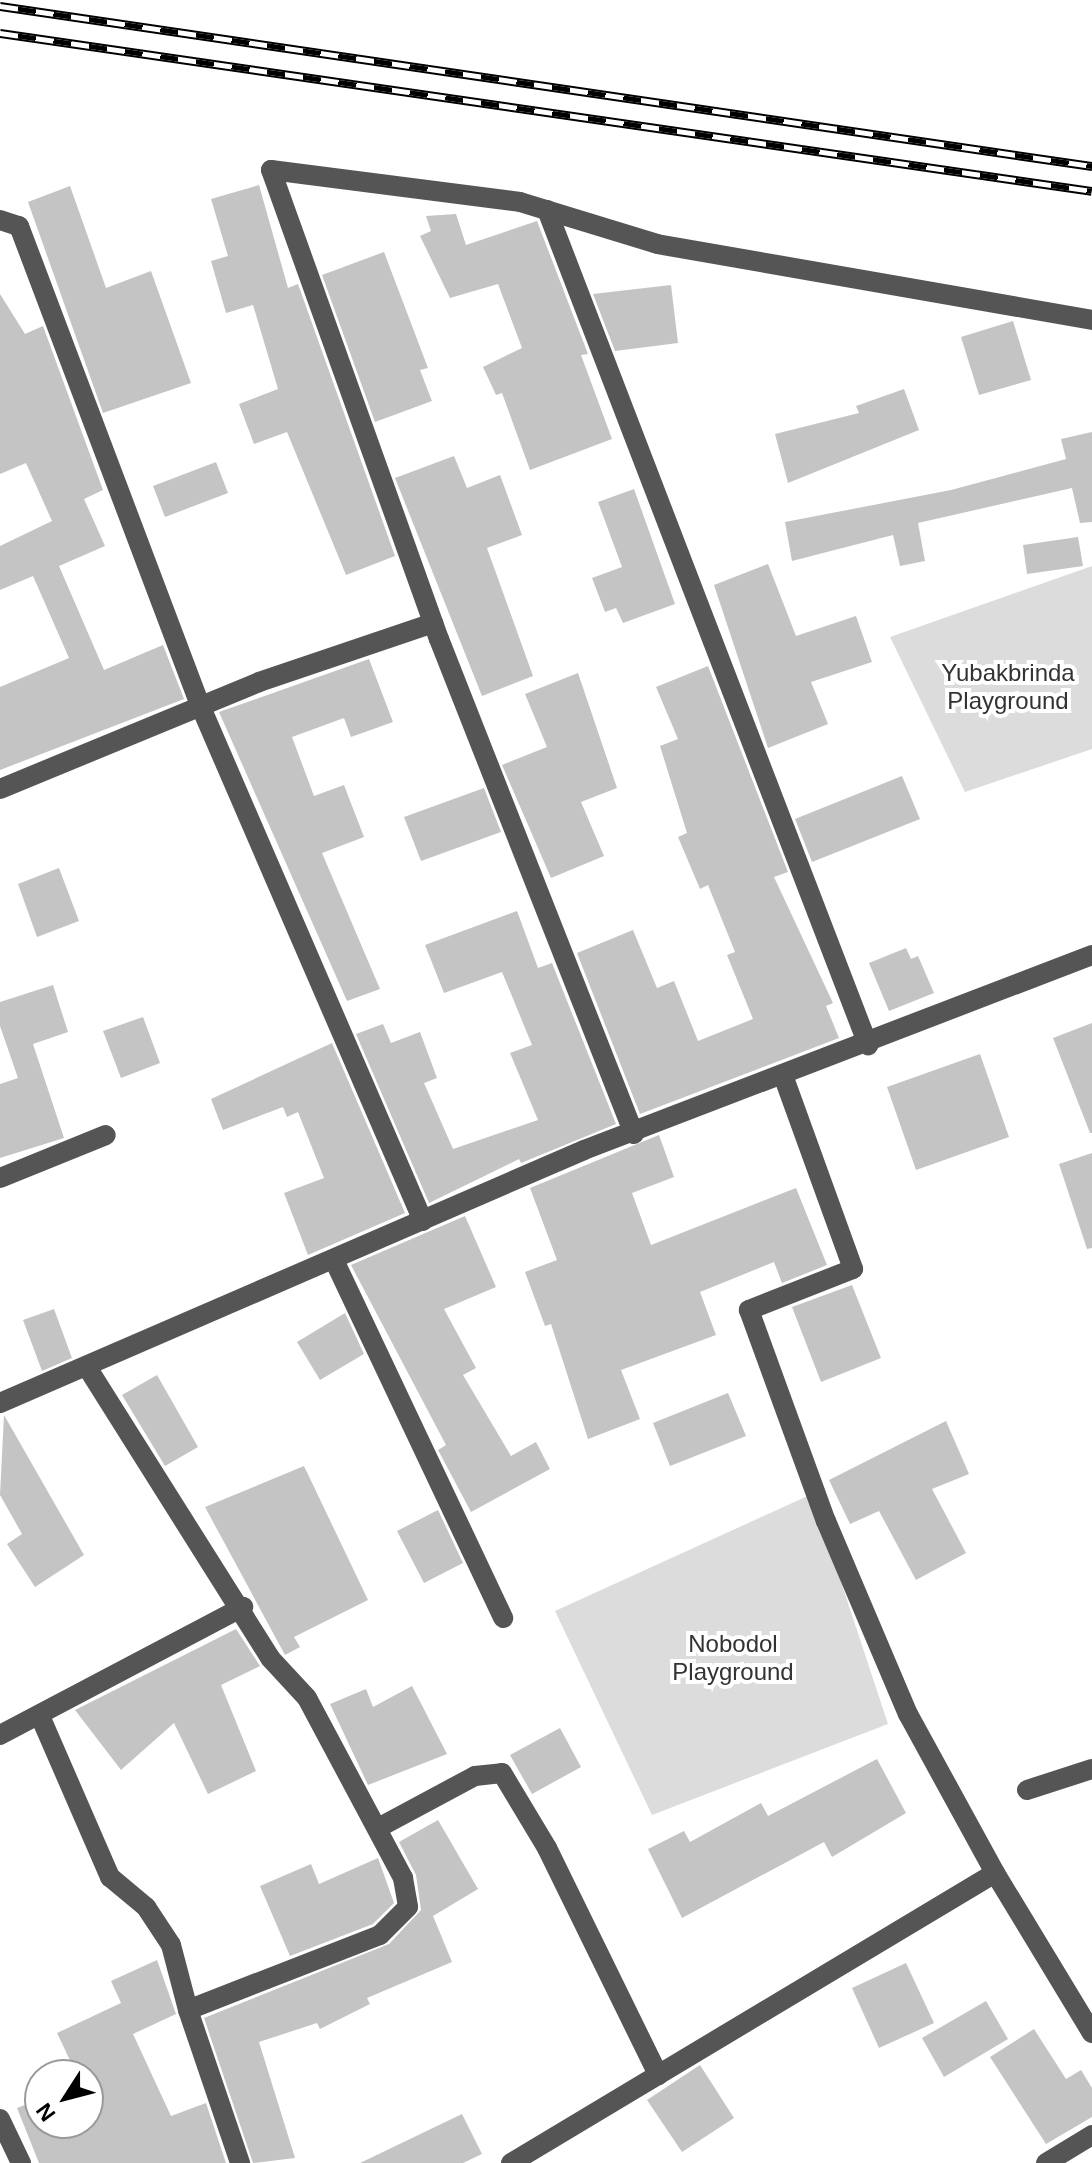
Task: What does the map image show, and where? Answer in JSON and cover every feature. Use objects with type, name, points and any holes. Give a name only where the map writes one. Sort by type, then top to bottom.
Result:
[{"type":"street","points":[[634,1134],[433,623],[271,170],[547,210],[657,244],[1092,320]]},
{"type":"street","points":[[547,210],[868,1045]]},
{"type":"street","points":[[0,220],[19,226],[200,705],[423,1221]]},
{"type":"street","points":[[0,789],[200,705],[433,623]]},
{"type":"street","points":[[0,1403],[634,1134],[784,1078],[1092,955]]},
{"type":"street","points":[[784,1078],[853,1269],[749,1310],[826,1521],[908,1714],[995,1873],[1092,2033]]},
{"type":"street","points":[[0,1178],[106,1135]]},
{"type":"street","points":[[334,1260],[503,1618]]},
{"type":"street","points":[[87,1367],[243,1607],[270,1658],[307,1698],[403,1878],[408,1907],[397,1923],[188,2010]]},
{"type":"street","points":[[0,1735],[243,1607]]},
{"type":"street","points":[[40,1716],[110,1877],[146,1907],[171,1945],[188,2010],[240,2163]]},
{"type":"street","points":[[1027,1790],[1092,1769]]},
{"type":"street","points":[[378,1828],[475,1776],[502,1773],[547,1848],[658,2075]]},
{"type":"street","points":[[511,2163],[995,1873]]},
{"type":"street","points":[[0,2119],[21,2163]]},
{"type":"street","points":[[1046,2163],[1092,2135]]},
{"type":"green space","name":"Yubakbrinda Playground","points":[[1092,566],[1092,749],[965,792],[890,637]]},
{"type":"green space","name":"Nobodol Playground","points":[[812,1494],[888,1724],[652,1815],[555,1611]]},
{"type":"building","points":[[259,185],[288,288],[298,284],[395,556],[346,575],[287,432],[254,444],[239,404],[278,389],[253,305],[226,313],[211,261],[228,256],[211,199]]},
{"type":"building","points":[[70,186],[106,288],[151,271],[191,383],[103,413],[28,202]]},
{"type":"building","points":[[456,214],[466,245],[537,221],[588,354],[581,355],[612,439],[530,470],[502,393],[496,395],[483,367],[522,348],[498,284],[450,298],[420,236],[431,231],[426,216]]},
{"type":"building","points":[[384,252],[428,368],[420,370],[432,401],[375,422],[322,275]]},
{"type":"building","points":[[671,285],[678,343],[615,351],[593,294]]},
{"type":"building","points":[[0,294],[25,334],[43,326],[103,490],[84,499],[105,546],[59,566],[104,670],[163,645],[184,699],[0,770],[0,687],[69,658],[33,576],[0,590],[0,546],[52,521],[26,463],[0,474]]},
{"type":"building","points":[[1013,321],[1031,380],[979,395],[961,337]]},
{"type":"building","points":[[904,389],[919,430],[788,483],[775,434],[859,413],[856,406]]},
{"type":"building","points":[[1092,432],[1092,522],[1080,523],[1072,488],[918,523],[925,561],[900,566],[893,535],[792,561],[785,522],[951,490],[1066,459],[1061,439]]},
{"type":"building","points":[[454,456],[467,488],[500,475],[522,535],[487,548],[533,676],[482,696],[395,478]]},
{"type":"building","points":[[216,462],[228,493],[165,517],[153,486]]},
{"type":"building","points":[[634,489],[675,604],[623,623],[616,608],[605,612],[592,578],[622,567],[598,502]]},
{"type":"building","points":[[1078,537],[1083,566],[1027,574],[1023,545]]},
{"type":"building","points":[[768,564],[796,636],[856,616],[872,662],[811,682],[828,724],[768,748],[714,585]]},
{"type":"building","points":[[369,659],[393,722],[351,737],[344,718],[292,737],[314,796],[344,785],[364,837],[322,853],[380,989],[347,1001],[219,712]]},
{"type":"building","points":[[708,666],[788,872],[774,877],[833,1003],[826,1006],[839,1038],[640,1114],[577,953],[633,930],[657,988],[674,981],[698,1041],[753,1019],[727,955],[735,952],[708,885],[700,889],[678,837],[687,833],[660,746],[678,739],[656,687]]},
{"type":"building","points":[[578,673],[617,788],[581,802],[604,856],[551,878],[502,765],[547,747],[525,694]]},
{"type":"building","points":[[902,776],[920,819],[812,862],[795,819]]},
{"type":"building","points":[[484,788],[501,832],[421,861],[404,817]]},
{"type":"building","points":[[59,868],[79,921],[37,937],[18,884]]},
{"type":"building","points":[[517,911],[538,968],[552,963],[616,1124],[521,1163],[519,1159],[429,1203],[356,1034],[383,1024],[391,1043],[420,1032],[437,1078],[424,1083],[453,1149],[538,1120],[510,1053],[532,1045],[502,972],[444,993],[425,945]]},
{"type":"building","points":[[906,948],[911,959],[918,956],[934,993],[889,1011],[869,963]]},
{"type":"building","points":[[53,985],[68,1032],[33,1044],[64,1138],[0,1158],[0,1084],[18,1078],[0,1026],[0,1002]]},
{"type":"building","points":[[143,1017],[160,1063],[121,1078],[103,1031]]},
{"type":"building","points":[[1092,1023],[1092,1133],[1090,1133],[1053,1038]]},
{"type":"building","points":[[332,1043],[405,1213],[308,1255],[284,1193],[324,1178],[298,1112],[287,1117],[283,1107],[223,1130],[211,1099]]},
{"type":"building","points":[[980,1054],[1009,1137],[916,1170],[887,1087]]},
{"type":"building","points":[[659,1135],[674,1177],[632,1193],[651,1245],[796,1188],[827,1265],[782,1283],[774,1262],[700,1292],[716,1335],[621,1370],[640,1419],[588,1439],[551,1324],[545,1326],[525,1272],[557,1260],[530,1188]]},
{"type":"building","points":[[1092,1153],[1092,1248],[1087,1249],[1059,1164]]},
{"type":"building","points":[[465,1216],[496,1287],[444,1309],[476,1368],[463,1375],[511,1456],[536,1442],[550,1469],[471,1512],[438,1450],[446,1445],[351,1265]]},
{"type":"building","points":[[852,1285],[881,1358],[821,1382],[792,1307]]},
{"type":"building","points":[[54,1309],[72,1358],[42,1371],[23,1320]]},
{"type":"building","points":[[345,1313],[364,1354],[320,1380],[297,1342]]},
{"type":"building","points":[[157,1375],[198,1447],[165,1466],[122,1395]]},
{"type":"building","points":[[728,1393],[746,1436],[670,1466],[653,1423]]},
{"type":"building","points":[[4,1415],[84,1555],[35,1587],[7,1544],[22,1534],[0,1495]]},
{"type":"building","points":[[946,1421],[969,1474],[932,1489],[966,1553],[916,1580],[879,1511],[850,1524],[829,1480]]},
{"type":"building","points":[[304,1466],[368,1600],[294,1637],[300,1647],[285,1655],[205,1507]]},
{"type":"building","points":[[438,1510],[463,1563],[424,1583],[397,1531]]},
{"type":"building","points":[[236,1629],[260,1666],[221,1685],[256,1771],[208,1794],[174,1723],[121,1770],[75,1710]]},
{"type":"building","points":[[412,1686],[447,1754],[368,1785],[330,1704],[366,1689],[373,1707]]},
{"type":"building","points":[[560,1728],[581,1767],[532,1794],[510,1755]]},
{"type":"building","points":[[877,1759],[906,1813],[832,1857],[824,1842],[682,1918],[648,1849],[684,1831],[690,1842],[761,1803],[768,1816]]},
{"type":"building","points":[[438,1820],[478,1889],[433,1916],[452,1962],[367,1998],[370,2004],[320,2029],[317,2023],[259,2042],[295,2158],[253,2163],[204,2018],[389,1944],[421,1910],[416,1875],[399,1842]]},
{"type":"building","points":[[378,1858],[394,1903],[373,1924],[290,1956],[260,1886],[311,1864],[319,1884]]},
{"type":"building","points":[[157,1960],[176,2014],[133,2034],[171,2116],[206,2103],[226,2163],[39,2163],[29,2139],[104,2139],[104,2059],[69,2059],[57,2033],[121,2003],[111,1981]]},
{"type":"building","points":[[906,1963],[934,2023],[879,2048],[852,1988]]},
{"type":"building","points":[[986,2001],[1008,2039],[944,2077],[922,2038]]},
{"type":"building","points":[[1034,2029],[1066,2079],[1081,2070],[1092,2088],[1092,2117],[1046,2144],[990,2057]]},
{"type":"building","points":[[700,2065],[734,2118],[682,2152],[647,2100]]},
{"type":"building","points":[[24,2105],[24,2126],[17,2108]]},
{"type":"building","points":[[462,2114],[482,2154],[463,2163],[360,2163]]},
{"type":"railway","points":[[0,6],[1092,166]]},
{"type":"railway","points":[[0,33],[1092,191]]}]
